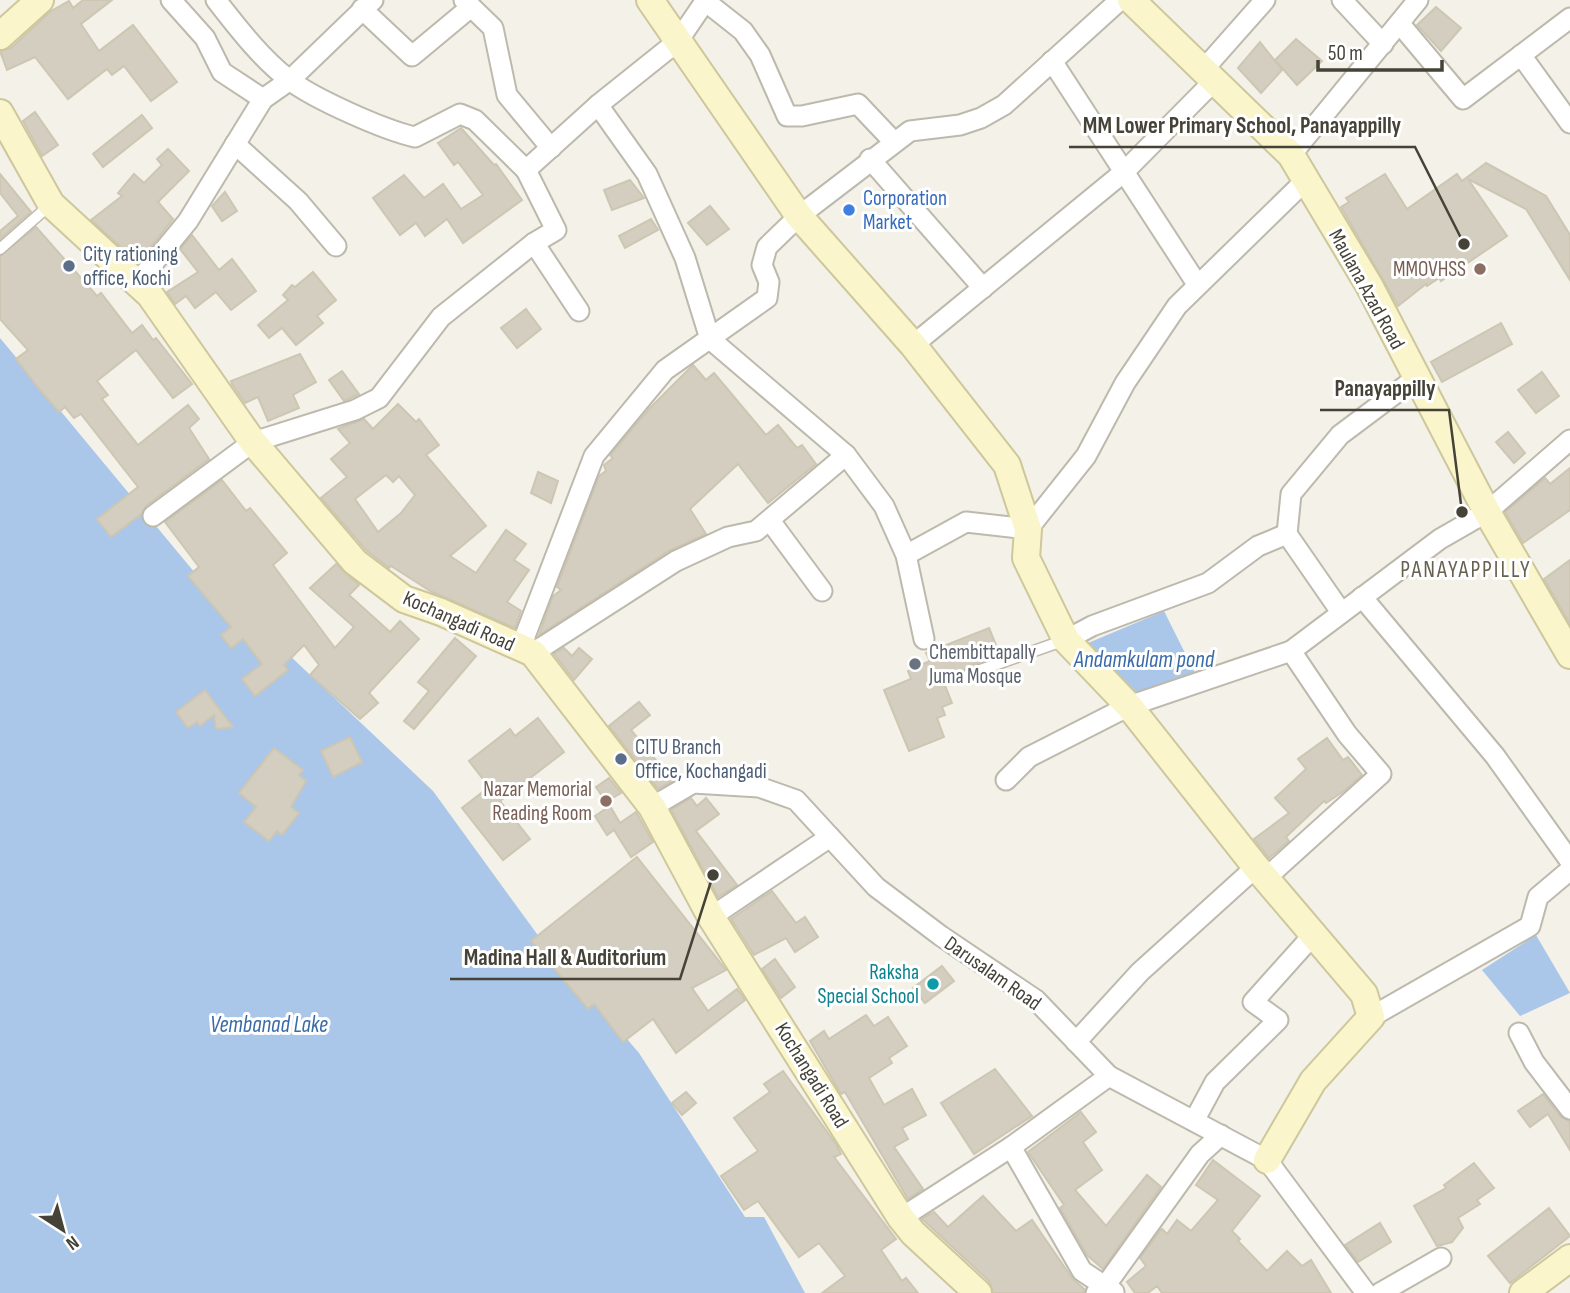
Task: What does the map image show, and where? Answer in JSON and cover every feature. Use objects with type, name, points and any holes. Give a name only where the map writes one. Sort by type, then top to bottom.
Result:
[{"type":"street","points":[[0,36],[40,0]]},
{"type":"street","points":[[172,0],[205,38],[222,72],[263,99]]},
{"type":"street","points":[[153,516],[253,442],[355,410],[379,398],[441,317],[534,243],[556,230],[526,170],[475,120],[460,114],[415,137],[389,131],[290,80],[250,44],[216,0]]},
{"type":"street","points":[[650,0],[800,216],[914,345],[1007,464],[1028,529],[1026,558],[1066,640],[1129,706],[1261,872],[1364,994],[1371,1017]]},
{"type":"street","points":[[526,651],[594,456],[665,370],[767,298],[769,282],[762,265],[767,247],[800,216],[909,131],[960,125],[981,118],[1004,105],[1120,0]]},
{"type":"street","name":"Maulana Azad Road","points":[[1131,0],[1291,155],[1370,287],[1487,512],[1570,655]]},
{"type":"street","points":[[914,345],[1124,172],[1210,74],[1265,0]]},
{"type":"street","points":[[1342,0],[1383,44]]},
{"type":"street","points":[[1291,155],[1418,0]]},
{"type":"street","points":[[526,170],[598,105],[678,41],[706,1],[743,31],[773,81],[787,116],[802,116],[858,104],[894,142]]},
{"type":"street","points":[[137,283],[188,221],[263,99],[290,80],[368,5],[412,56],[468,4],[493,29],[507,95],[551,148]]},
{"type":"street","points":[[1400,24],[1463,99],[1570,18]]},
{"type":"street","points":[[1521,55],[1570,123]]},
{"type":"street","points":[[1052,61],[1197,284]]},
{"type":"street","points":[[598,105],[647,174],[685,258],[710,339],[846,455],[884,506],[906,555],[924,639]]},
{"type":"street","name":"Kochangadi Road","points":[[0,113],[51,204],[150,295],[253,442],[355,562],[404,599],[441,612],[526,651],[652,807],[711,917],[901,1218],[913,1233],[978,1293]]},
{"type":"street","points":[[235,144],[299,201],[336,246]]},
{"type":"street","points":[[870,159],[983,288]]},
{"type":"street","points":[[1028,529],[1086,456],[1125,383],[1177,306],[1305,181]]},
{"type":"street","points":[[534,243],[579,312]]},
{"type":"street","points":[[1341,612],[1287,534],[1291,495],[1340,435],[1416,379]]},
{"type":"street","points":[[1006,780],[1028,757],[1129,706],[1291,651],[1440,539],[1487,512],[1570,440]]},
{"type":"street","points":[[526,651],[676,561],[728,537],[756,531],[771,522],[846,455]]},
{"type":"street","points":[[771,522],[822,590]]},
{"type":"street","points":[[906,555],[966,522],[1028,529]]},
{"type":"street","points":[[1066,640],[1093,626],[1208,583],[1258,547],[1287,534]]},
{"type":"street","points":[[1362,597],[1495,756],[1570,861]]},
{"type":"street","points":[[1076,1042],[1140,972],[1381,774],[1347,734],[1291,651]]},
{"type":"street","name":"Darusalam Road","points":[[652,807],[693,783],[759,787],[796,800],[876,887],[941,936],[1036,1000],[1109,1076],[1267,1160],[1366,1293]]},
{"type":"street","points":[[711,917],[830,837]]},
{"type":"street","points":[[1267,1160],[1312,1081],[1371,1017],[1530,926],[1538,897],[1570,870]]},
{"type":"street","points":[[1194,1121],[1215,1082],[1278,1020],[1253,1002],[1314,934]]},
{"type":"street","points":[[1519,1032],[1534,1062],[1570,1109]]},
{"type":"street","points":[[901,1218],[1012,1147],[1109,1076]]},
{"type":"street","points":[[1012,1147],[1082,1271],[1106,1290],[1200,1154],[1221,1135]]},
{"type":"street","points":[[1380,1293],[1441,1258]]},
{"type":"street","points":[[1523,1293],[1570,1258]]},
{"type":"lane","points":[[0,249],[51,204]]},
{"type":"lane","points":[[969,674],[1066,640]]},
{"type":"water","name":"Vembanad Lake","points":[[0,338],[244,632],[270,637],[433,791],[537,934],[639,1053],[745,1217],[764,1217],[805,1293],[0,1293]]},
{"type":"water","name":"Andamkulam pond","points":[[1164,611],[1198,679],[1132,701],[1081,646]]},
{"type":"water","points":[[1536,935],[1570,993],[1520,1016],[1482,970]]},
{"type":"building","points":[[83,0],[112,0],[81,24],[99,51],[133,25],[177,82],[151,101],[124,66],[112,75],[107,69],[68,99],[35,57],[7,70],[0,51],[11,48],[51,11],[69,1],[73,8]]},
{"type":"building","points":[[1436,7],[1461,28],[1441,51],[1417,25]]},
{"type":"building","points":[[1296,39],[1322,61],[1297,85],[1275,60]]},
{"type":"building","points":[[1260,42],[1282,70],[1261,93],[1238,68]]},
{"type":"building","points":[[35,112],[58,145],[42,156],[23,121]]},
{"type":"building","points":[[142,115],[152,128],[103,167],[93,154]]},
{"type":"building","points":[[461,128],[494,165],[496,164],[522,200],[463,243],[447,219],[425,236],[416,223],[400,235],[373,198],[404,175],[424,198],[443,184],[461,209],[483,195],[458,162],[454,165],[438,143]]},
{"type":"building","points":[[168,149],[189,171],[158,202],[173,219],[138,263],[91,220],[122,196],[118,193],[134,174],[144,183],[162,165],[157,159]]},
{"type":"building","points":[[1486,163],[1546,196],[1570,235],[1570,280],[1526,209],[1468,179],[1507,236],[1441,281],[1439,278],[1427,286],[1426,284],[1398,306],[1341,207],[1349,202],[1346,198],[1385,174],[1407,209],[1457,174],[1462,181]]},
{"type":"building","points":[[0,174],[31,212],[0,239],[0,231],[18,216],[0,193]]},
{"type":"building","points":[[630,180],[644,198],[612,210],[604,190]]},
{"type":"building","points":[[225,192],[237,211],[222,221],[212,206]]},
{"type":"building","points":[[710,206],[729,229],[707,245],[688,223]]},
{"type":"building","points":[[651,219],[658,230],[625,248],[619,236]]},
{"type":"building","points":[[36,227],[97,296],[101,293],[132,333],[142,325],[153,340],[156,338],[192,384],[173,398],[136,350],[97,381],[108,395],[102,399],[138,445],[188,405],[199,419],[189,428],[209,459],[146,506],[141,514],[111,537],[97,519],[138,487],[81,414],[74,418],[65,407],[59,412],[40,390],[16,359],[28,350],[0,319],[0,256]]},
{"type":"building","points":[[192,235],[219,270],[232,259],[256,291],[231,310],[216,292],[195,308],[186,296],[175,304],[167,292],[198,272],[180,249]]},
{"type":"building","points":[[313,272],[336,300],[317,316],[323,323],[296,345],[282,328],[269,338],[258,325],[288,300],[283,295],[292,285],[295,287]]},
{"type":"building","points":[[526,309],[541,329],[517,348],[501,328]]},
{"type":"building","points":[[1501,323],[1512,344],[1442,382],[1431,362]]},
{"type":"building","points":[[300,354],[316,382],[293,395],[299,408],[268,421],[258,397],[245,403],[232,384],[231,381]]},
{"type":"building","points":[[693,365],[706,380],[714,373],[766,435],[778,425],[797,448],[802,445],[816,464],[768,503],[738,464],[690,509],[706,534],[669,551],[539,635],[553,596],[561,590],[557,587],[599,476],[606,471],[604,465],[613,458],[610,455],[650,408]]},
{"type":"building","points":[[342,371],[359,394],[344,401],[329,380]]},
{"type":"building","points":[[1542,372],[1559,396],[1536,413],[1518,390]]},
{"type":"building","points":[[398,404],[416,422],[419,419],[439,445],[426,455],[486,526],[450,556],[476,573],[506,530],[526,544],[514,560],[529,570],[507,602],[521,611],[515,628],[432,592],[391,566],[389,568],[366,550],[321,498],[347,477],[331,459],[350,443],[338,429],[364,419],[373,429]],"holes":[[[386,475],[393,482],[399,476],[415,495],[401,513],[378,532],[355,499]]]},
{"type":"building","points":[[1508,432],[1525,453],[1514,463],[1496,442]]},
{"type":"building","points":[[1570,468],[1570,510],[1523,543],[1505,512],[1545,478],[1550,484]]},
{"type":"building","points":[[538,472],[558,481],[551,503],[531,493]]},
{"type":"building","points":[[222,480],[246,511],[250,508],[287,553],[273,565],[335,648],[354,627],[310,588],[336,564],[359,585],[349,595],[390,632],[400,621],[419,639],[369,693],[378,703],[360,719],[310,675],[319,665],[304,645],[284,665],[288,670],[255,696],[242,679],[262,664],[243,639],[231,648],[221,635],[231,627],[188,576],[199,567],[165,522]]},
{"type":"building","points":[[1570,560],[1570,624],[1544,579]]},
{"type":"building","points":[[989,628],[1000,655],[966,667],[962,676],[944,683],[952,703],[942,707],[945,715],[937,718],[944,737],[909,751],[884,690],[911,679],[908,671],[930,661],[926,653]]},
{"type":"building","points":[[455,638],[476,656],[414,729],[404,721],[429,691],[418,682]]},
{"type":"building","points":[[564,648],[572,656],[579,648],[592,659],[574,680],[554,654]]},
{"type":"building","points":[[205,690],[233,727],[216,729],[214,715],[200,726],[197,722],[188,728],[176,712]]},
{"type":"building","points":[[639,702],[650,715],[631,730],[673,781],[658,789],[609,726]]},
{"type":"building","points":[[538,718],[564,752],[500,801],[530,839],[503,860],[462,808],[489,787],[469,761],[510,729],[515,736]]},
{"type":"building","points":[[350,737],[362,762],[333,777],[321,751]]},
{"type":"building","points":[[1327,738],[1343,760],[1348,757],[1362,775],[1344,791],[1326,803],[1324,801],[1286,837],[1289,841],[1269,858],[1254,839],[1289,813],[1275,798],[1306,769],[1298,759]]},
{"type":"building","points":[[274,748],[303,770],[299,775],[306,781],[291,807],[299,813],[282,835],[277,831],[269,841],[244,822],[256,807],[239,793]]},
{"type":"building","points":[[609,778],[621,793],[606,802],[596,787]]},
{"type":"building","points":[[691,798],[697,806],[706,798],[719,814],[696,831],[737,885],[718,897],[671,810]]},
{"type":"building","points":[[610,806],[620,823],[636,812],[653,842],[631,857],[614,830],[607,835],[595,816]]},
{"type":"building","points":[[637,857],[726,970],[692,988],[708,1011],[737,989],[745,1000],[676,1053],[653,1019],[623,1042],[594,1004],[588,1009],[531,941]]},
{"type":"building","points":[[772,891],[796,923],[805,917],[818,937],[795,952],[786,938],[754,955],[731,919]]},
{"type":"building","points":[[775,959],[795,987],[781,998],[762,969]]},
{"type":"building","name":"Raksha Special School","points":[[942,966],[954,981],[925,1003],[913,988]]},
{"type":"building","points":[[866,1015],[874,1026],[888,1017],[907,1046],[889,1058],[892,1063],[869,1078],[884,1105],[912,1089],[926,1115],[902,1128],[908,1139],[894,1147],[923,1189],[908,1199],[845,1092],[841,1094],[810,1041],[824,1031],[829,1039]]},
{"type":"building","points":[[995,1069],[1032,1116],[974,1154],[941,1103]]},
{"type":"building","points":[[783,1071],[836,1144],[841,1154],[834,1157],[896,1239],[881,1250],[902,1281],[906,1278],[918,1293],[822,1293],[845,1276],[819,1243],[799,1257],[758,1201],[744,1210],[721,1176],[758,1151],[734,1118],[770,1092],[764,1084]]},
{"type":"building","points":[[686,1092],[696,1103],[682,1115],[672,1103]]},
{"type":"building","points":[[1543,1094],[1561,1117],[1570,1121],[1570,1150],[1548,1114],[1530,1127],[1518,1111]]},
{"type":"building","points":[[1081,1112],[1096,1132],[1083,1142],[1102,1170],[1075,1190],[1106,1226],[1147,1175],[1161,1187],[1103,1269],[1087,1255],[1060,1208],[1064,1205],[1028,1152]]},
{"type":"building","points":[[1213,1160],[1260,1196],[1232,1231],[1240,1239],[1238,1241],[1267,1271],[1287,1251],[1302,1266],[1311,1260],[1331,1293],[1162,1293],[1157,1286],[1148,1293],[1135,1293],[1127,1282],[1146,1266],[1140,1258],[1160,1231],[1162,1229],[1167,1234],[1177,1220],[1191,1231],[1218,1200],[1196,1185]]},
{"type":"building","points":[[1474,1163],[1494,1188],[1477,1200],[1480,1204],[1458,1218],[1463,1228],[1452,1242],[1437,1246],[1414,1206],[1446,1188],[1444,1185]]},
{"type":"building","points":[[983,1196],[1016,1231],[1032,1220],[1072,1278],[1084,1289],[1084,1293],[993,1293],[989,1281],[922,1219],[934,1212],[948,1227]]},
{"type":"building","points":[[1549,1208],[1570,1236],[1510,1283],[1488,1256]]},
{"type":"building","points":[[1380,1223],[1391,1242],[1358,1262],[1345,1245]]},
{"type":"place","name":"Corporation Market","points":[[849,210]]},
{"type":"place","name":"MM Lower Primary School, Panayappilly","points":[[1464,244]]},
{"type":"place","name":"City rationing office, Kochi","points":[[69,266]]},
{"type":"place","name":"MMOVHSS","points":[[1480,269]]},
{"type":"place","name":"Panayappilly","points":[[1462,512]]},
{"type":"place","name":"Chembittapally Juma Mosque","points":[[915,664]]},
{"type":"place","name":"CITU Branch Office, Kochangadi","points":[[621,759]]},
{"type":"place","name":"Nazar Memorial Reading Room","points":[[606,801]]},
{"type":"place","name":"Madina Hall & Auditorium","points":[[713,875]]},
{"type":"place","name":"Raksha Special School","points":[[933,984]]},
{"type":"district","name":"PANAYAPPILLY","points":[[1466,569]]}]
